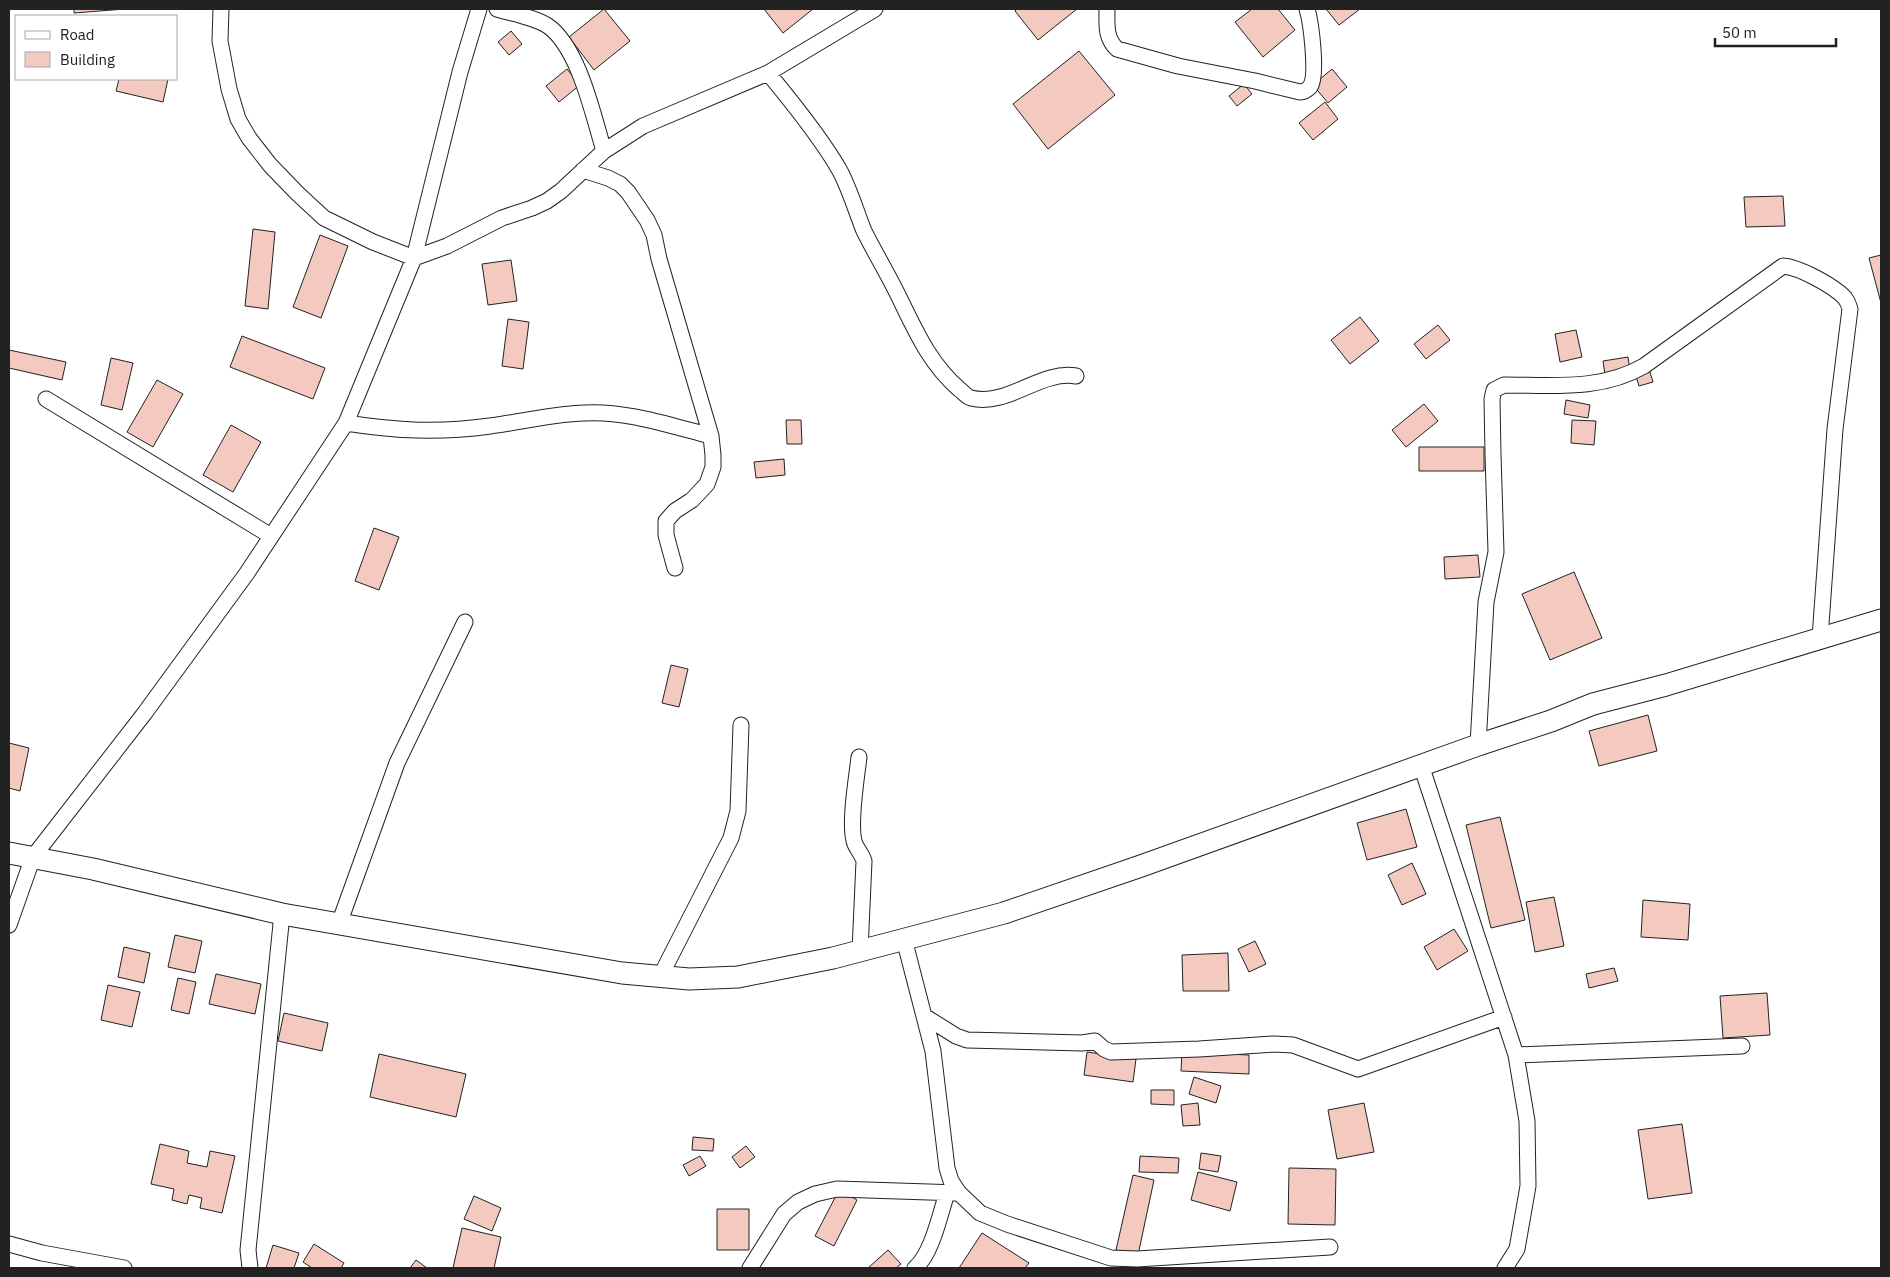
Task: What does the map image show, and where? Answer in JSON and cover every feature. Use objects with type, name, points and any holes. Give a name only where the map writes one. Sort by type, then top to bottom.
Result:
[{"type":"main road","points":[[9,853],[93,869],[282,914],[622,973],[689,979],[738,977],[860,951],[1004,913],[1141,866],[1421,765],[1551,721],[1593,704],[1666,685],[1881,620]]},
{"type":"street","points":[[221,9],[220,41],[229,89],[238,119],[249,138],[270,165],[324,218],[373,242],[414,258],[447,246],[502,218],[547,201],[561,191],[604,150],[643,126],[768,73],[875,9]]},
{"type":"street","points":[[9,925],[33,857],[144,714],[247,573],[346,423],[414,258],[460,72],[479,9]]},
{"type":"street","points":[[497,9],[539,21],[550,28],[570,53],[578,69],[604,150]]},
{"type":"street","points":[[1107,9],[1110,43],[1117,50],[1178,66],[1300,92],[1310,86],[1313,75],[1311,21],[1307,9]]},
{"type":"street","points":[[768,73],[786,95],[839,171],[864,230],[910,321],[928,352],[952,383],[969,397],[988,400],[1048,378],[1064,374],[1076,376]]},
{"type":"street","points":[[583,170],[620,184],[628,192],[647,220],[654,235],[659,260],[711,436],[712,467],[707,484],[692,500],[675,511],[666,521],[666,534],[675,568]]},
{"type":"street","points":[[1478,745],[1486,602],[1496,552],[1492,400],[1494,390],[1504,385],[1579,385],[1604,382],[1628,376],[1783,266],[1792,266],[1820,281],[1844,297],[1850,309],[1835,429],[1820,638]]},
{"type":"street","points":[[46,400],[271,536]]},
{"type":"street","points":[[346,423],[382,429],[431,432],[492,426],[565,414],[603,413],[639,418],[711,436]]},
{"type":"street","points":[[339,924],[397,763],[465,622]]},
{"type":"street","points":[[660,977],[732,838],[738,812],[741,725]]},
{"type":"street","points":[[860,757],[852,824],[855,844],[864,861],[860,951]]},
{"type":"street","points":[[1421,765],[1516,1055],[1527,1121],[1528,1186],[1517,1249],[1505,1268]]},
{"type":"street","points":[[250,1268],[248,1250],[282,914]]},
{"type":"street","points":[[904,939],[933,1051],[947,1168],[953,1193],[920,1267]]},
{"type":"street","points":[[924,1016],[956,1036],[968,1040],[1082,1043],[1095,1041],[1111,1052],[1274,1044],[1293,1045],[1358,1069],[1504,1017]]},
{"type":"street","points":[[1516,1055],[1742,1046]]},
{"type":"street","points":[[750,1268],[784,1214],[798,1202],[815,1194],[837,1189],[953,1193],[980,1213],[1007,1224],[1111,1258],[1137,1260],[1330,1247]]},
{"type":"street","points":[[9,1244],[42,1253],[124,1268]]},
{"type":"building","points":[[74,9],[125,9],[74,13]]},
{"type":"building","points":[[604,9],[630,41],[594,70],[569,37]]},
{"type":"building","points":[[764,9],[813,9],[783,33]]},
{"type":"building","points":[[1017,9],[1077,9],[1038,40],[1015,11]]},
{"type":"building","points":[[1252,9],[1278,9],[1295,30],[1263,57],[1235,22]]},
{"type":"building","points":[[1326,9],[1360,9],[1339,25]]},
{"type":"building","points":[[511,31],[522,44],[509,55],[498,42]]},
{"type":"building","points":[[1079,51],[1115,95],[1048,149],[1013,104]]},
{"type":"building","points":[[567,69],[580,85],[559,102],[546,86]]},
{"type":"building","points":[[1332,69],[1347,87],[1328,103],[1313,85]]},
{"type":"building","points":[[119,80],[168,80],[163,102],[116,91]]},
{"type":"building","points":[[1244,84],[1252,94],[1237,106],[1229,96]]},
{"type":"building","points":[[1325,102],[1338,119],[1313,140],[1299,123]]},
{"type":"building","points":[[1783,196],[1785,226],[1746,227],[1744,197]]},
{"type":"building","points":[[253,229],[275,232],[268,309],[245,306]]},
{"type":"building","points":[[320,235],[348,246],[321,318],[293,307]]},
{"type":"building","points":[[1881,255],[1881,303],[1869,258]]},
{"type":"building","points":[[511,260],[517,301],[488,305],[482,264]]},
{"type":"building","points":[[1360,317],[1379,341],[1350,364],[1331,340]]},
{"type":"building","points":[[508,319],[529,322],[523,369],[502,366]]},
{"type":"building","points":[[1438,325],[1450,340],[1426,359],[1414,344]]},
{"type":"building","points":[[1576,330],[1582,357],[1560,362],[1555,334]]},
{"type":"building","points":[[242,336],[325,368],[313,399],[230,367]]},
{"type":"building","points":[[9,350],[66,362],[62,380],[9,368]]},
{"type":"building","points":[[1628,357],[1630,371],[1605,375],[1603,361]]},
{"type":"building","points":[[111,358],[133,363],[122,410],[101,405]]},
{"type":"building","points":[[1649,369],[1653,382],[1639,386],[1635,373]]},
{"type":"building","points":[[157,380],[183,394],[153,447],[127,432]]},
{"type":"building","points":[[1566,400],[1590,405],[1588,418],[1564,414]]},
{"type":"building","points":[[1424,404],[1438,421],[1406,447],[1392,430]]},
{"type":"building","points":[[786,420],[801,420],[802,444],[787,444]]},
{"type":"building","points":[[1572,420],[1596,421],[1594,445],[1571,443]]},
{"type":"building","points":[[231,425],[261,442],[233,492],[203,475]]},
{"type":"building","points":[[1419,447],[1484,447],[1484,471],[1419,471]]},
{"type":"building","points":[[784,459],[785,475],[756,478],[754,462]]},
{"type":"building","points":[[374,528],[399,537],[379,590],[355,581]]},
{"type":"building","points":[[1478,555],[1480,577],[1445,579],[1444,557]]},
{"type":"building","points":[[1574,572],[1602,638],[1550,660],[1522,594]]},
{"type":"building","points":[[671,665],[688,669],[679,707],[662,703]]},
{"type":"building","points":[[1648,715],[1657,751],[1599,766],[1589,731]]},
{"type":"building","points":[[9,743],[29,748],[20,791],[9,788]]},
{"type":"building","points":[[1406,809],[1417,847],[1367,860],[1357,823]]},
{"type":"building","points":[[1500,817],[1525,920],[1491,928],[1466,825]]},
{"type":"building","points":[[1412,863],[1426,894],[1402,905],[1388,875]]},
{"type":"building","points":[[1554,897],[1564,946],[1535,952],[1526,902]]},
{"type":"building","points":[[1643,900],[1690,904],[1688,940],[1641,937]]},
{"type":"building","points":[[1454,929],[1468,951],[1437,970],[1424,947]]},
{"type":"building","points":[[175,935],[202,941],[195,973],[168,967]]},
{"type":"building","points":[[1255,941],[1266,964],[1249,972],[1238,949]]},
{"type":"building","points":[[124,947],[150,953],[144,983],[118,977]]},
{"type":"building","points":[[1228,953],[1229,991],[1183,991],[1182,955]]},
{"type":"building","points":[[1614,968],[1618,981],[1589,988],[1586,974]]},
{"type":"building","points":[[216,974],[261,984],[255,1014],[209,1004]]},
{"type":"building","points":[[178,978],[196,982],[189,1014],[171,1010]]},
{"type":"building","points":[[108,985],[140,992],[132,1027],[101,1020]]},
{"type":"building","points":[[1767,993],[1770,1035],[1723,1038],[1720,996]]},
{"type":"building","points":[[284,1013],[328,1023],[322,1051],[278,1041]]},
{"type":"building","points":[[1087,1052],[1136,1059],[1133,1082],[1084,1075]]},
{"type":"building","points":[[1182,1052],[1249,1055],[1249,1074],[1181,1071]]},
{"type":"building","points":[[379,1054],[466,1074],[456,1117],[370,1097]]},
{"type":"building","points":[[1194,1077],[1221,1086],[1216,1103],[1189,1094]]},
{"type":"building","points":[[1151,1090],[1174,1090],[1174,1105],[1151,1104]]},
{"type":"building","points":[[1198,1103],[1200,1125],[1183,1126],[1181,1105]]},
{"type":"building","points":[[1364,1103],[1374,1152],[1337,1159],[1328,1110]]},
{"type":"building","points":[[1682,1124],[1692,1193],[1648,1199],[1638,1130]]},
{"type":"building","points":[[693,1137],[714,1139],[713,1151],[692,1150]]},
{"type":"building","points":[[160,1144],[189,1151],[187,1163],[207,1167],[210,1151],[235,1156],[222,1213],[200,1208],[202,1198],[189,1195],[187,1204],[172,1200],[174,1189],[151,1184]]},
{"type":"building","points":[[746,1146],[755,1157],[740,1168],[732,1157]]},
{"type":"building","points":[[1201,1153],[1221,1156],[1218,1172],[1199,1169]]},
{"type":"building","points":[[700,1156],[706,1166],[689,1176],[683,1165]]},
{"type":"building","points":[[1140,1156],[1179,1158],[1178,1173],[1139,1172]]},
{"type":"building","points":[[1289,1168],[1336,1169],[1335,1225],[1288,1224]]},
{"type":"building","points":[[1198,1172],[1237,1182],[1230,1211],[1191,1200]]},
{"type":"building","points":[[1133,1175],[1154,1180],[1138,1255],[1116,1250]]},
{"type":"building","points":[[839,1190],[857,1200],[834,1246],[815,1236]]},
{"type":"building","points":[[474,1196],[501,1208],[492,1231],[464,1219]]},
{"type":"building","points":[[717,1209],[749,1209],[749,1250],[717,1250]]},
{"type":"building","points":[[462,1228],[501,1237],[494,1268],[453,1268]]},
{"type":"building","points":[[982,1233],[1029,1263],[1025,1268],[959,1268]]},
{"type":"building","points":[[314,1244],[344,1263],[341,1268],[312,1268],[303,1262]]},
{"type":"building","points":[[273,1245],[299,1253],[294,1268],[266,1268]]},
{"type":"building","points":[[888,1250],[901,1264],[896,1268],[868,1268]]},
{"type":"building","points":[[416,1260],[427,1268],[410,1268]]}]
